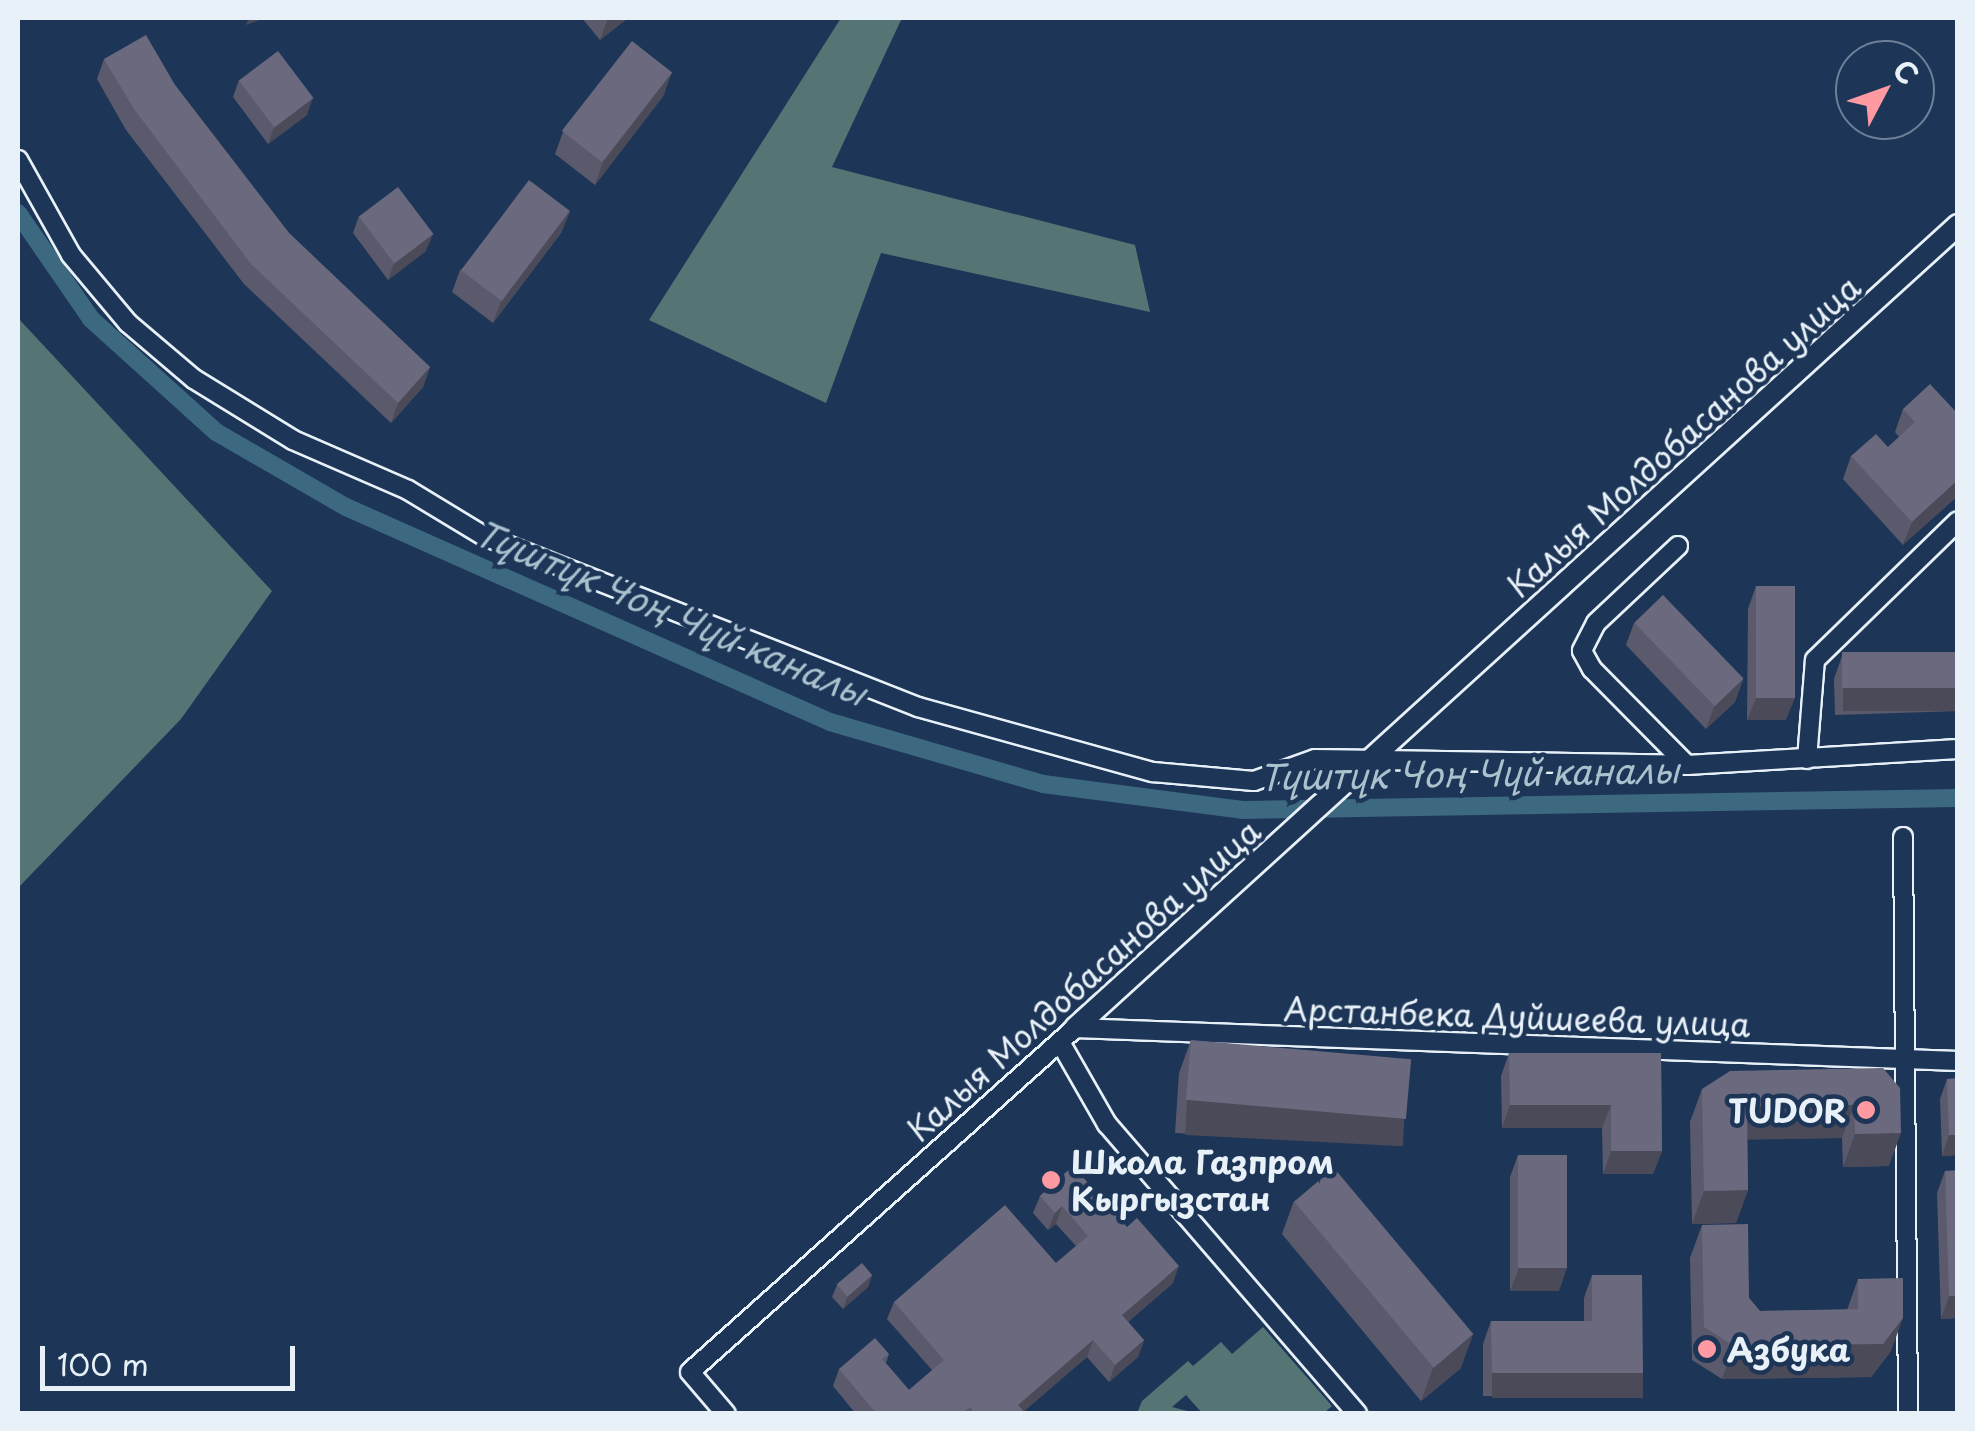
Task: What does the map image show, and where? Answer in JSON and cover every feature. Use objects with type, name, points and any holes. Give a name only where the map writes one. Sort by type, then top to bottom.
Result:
[{"type":"street","points":[[18,160],[80,267],[166,358],[294,440],[408,490],[484,536],[918,707],[1090,756],[1178,776],[1254,781],[1315,759],[1687,765],[1958,748]]},
{"type":"street","name":"Калыя Молдобасанова улица","points":[[726,1414],[690,1372],[1304,823],[1958,225]]},
{"type":"street","points":[[1807,759],[1808,688],[1824,646],[1958,521]]},
{"type":"street","points":[[1678,546],[1596,624],[1582,651],[1592,669],[1687,765]]},
{"type":"street","points":[[1903,838],[1909,1061],[1908,1414]]},
{"type":"street","points":[[1067,1035],[1107,1124],[1357,1414]]},
{"type":"street","name":"Арстанбека Дуйшеева улица","points":[[1067,1035],[1958,1062]]},
{"type":"green space","points":[[841,18],[902,18],[832,167],[1135,245],[1150,312],[881,253],[826,403],[649,320]]},
{"type":"green space","points":[[18,318],[272,591],[181,719],[18,888]]},
{"type":"green space","points":[[1263,1327],[1332,1406],[1324,1413],[1202,1413],[1186,1395],[1172,1407],[1195,1413],[1137,1413],[1142,1401],[1188,1361],[1193,1366],[1221,1342],[1232,1354]]},
{"type":"building","points":[[146,35],[175,85],[289,233],[430,367],[398,403],[251,264],[134,109],[104,59]]},
{"type":"building","points":[[632,41],[672,72],[602,162],[562,131]]},
{"type":"building","points":[[278,51],[314,98],[274,128],[239,80]]},
{"type":"building","points":[[529,180],[570,211],[502,301],[461,270]]},
{"type":"building","points":[[398,187],[434,234],[394,264],[359,216]]},
{"type":"building","points":[[1930,384],[1958,414],[1958,480],[1912,522],[1851,456],[1876,434],[1888,447],[1915,422],[1903,409]]},
{"type":"building","points":[[1756,586],[1795,586],[1795,698],[1756,698]]},
{"type":"building","points":[[1663,595],[1744,678],[1715,706],[1634,623]]},
{"type":"building","points":[[1842,652],[1958,652],[1958,688],[1842,688]]},
{"type":"building","points":[[1191,1040],[1411,1059],[1406,1119],[1186,1100]]},
{"type":"building","points":[[1509,1053],[1661,1053],[1662,1151],[1611,1151],[1611,1105],[1510,1105]]},
{"type":"building","points":[[1883,1068],[1900,1088],[1901,1133],[1855,1134],[1854,1105],[1747,1106],[1748,1190],[1704,1191],[1702,1089],[1730,1071]]},
{"type":"building","points":[[1958,1078],[1958,1135],[1949,1135],[1947,1079]]},
{"type":"building","points":[[1518,1155],[1567,1155],[1567,1268],[1518,1268]]},
{"type":"building","points":[[1073,1166],[1127,1227],[1137,1218],[1179,1266],[1122,1315],[1144,1340],[1115,1365],[1093,1340],[1018,1405],[1026,1414],[975,1414],[970,1407],[962,1414],[877,1414],[839,1369],[875,1338],[889,1354],[882,1359],[909,1390],[944,1360],[894,1302],[1005,1205],[1056,1263],[1088,1236],[1062,1206],[1055,1213],[1040,1196]]},
{"type":"building","points":[[1334,1168],[1473,1334],[1434,1368],[1294,1201]]},
{"type":"building","points":[[1958,1170],[1958,1296],[1949,1296],[1945,1171]]},
{"type":"building","points":[[1748,1224],[1749,1298],[1760,1311],[1858,1309],[1858,1279],[1903,1278],[1903,1318],[1883,1344],[1734,1346],[1704,1327],[1702,1225]]},
{"type":"building","points":[[862,1263],[872,1275],[847,1296],[837,1284]]},
{"type":"building","points":[[1592,1275],[1642,1275],[1643,1373],[1492,1373],[1491,1321],[1592,1321]]},
{"type":"waterway","name":"Түштүк Чоң Чүй каналы","points":[[18,213],[91,319],[216,432],[346,507],[830,722],[1043,784],[1242,810],[1958,798]]},
{"type":"place","name":"TUDOR","points":[[1866,1110]]},
{"type":"place","name":"Школа Газпром Кыргызстан","points":[[1051,1180]]},
{"type":"place","name":"Азбука","points":[[1707,1349]]}]
